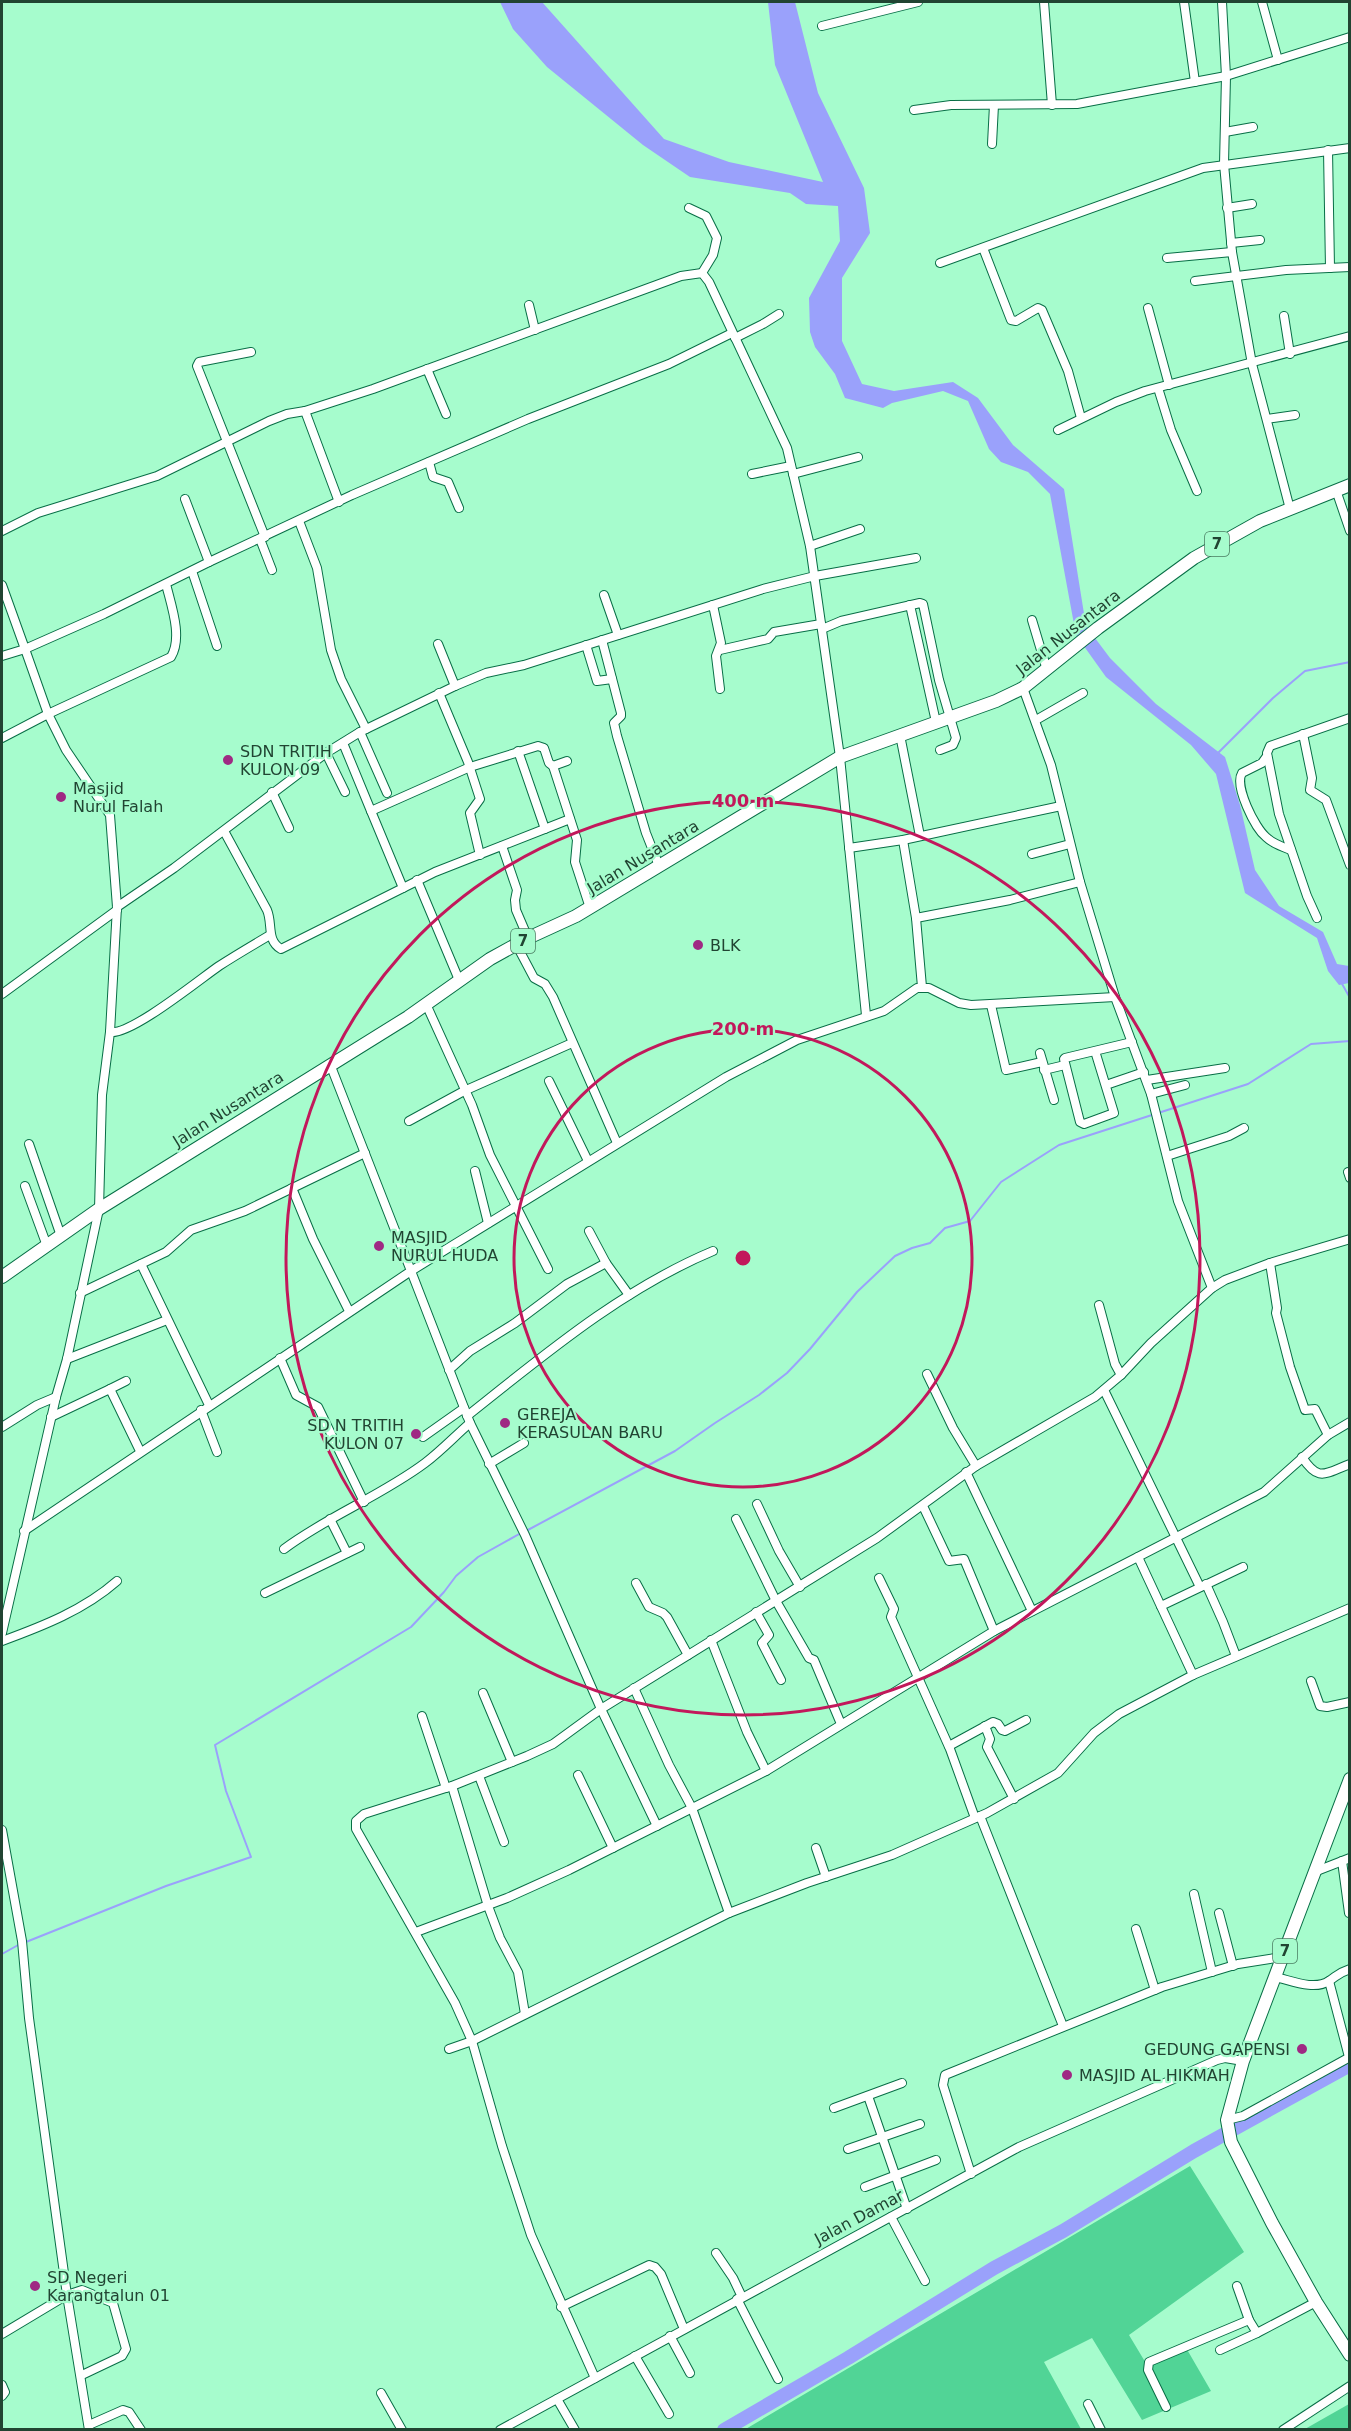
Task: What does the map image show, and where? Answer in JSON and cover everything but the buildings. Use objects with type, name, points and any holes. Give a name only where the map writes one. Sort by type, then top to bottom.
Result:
[{"type":"highway","name":"Jalan Nusantara","points":[[2,1277],[99,1209],[426,1004],[490,959],[590,908],[840,757],[996,701],[1023,688],[1098,628],[1194,558],[1233,534],[1350,484]]},
{"type":"highway","name":"7","points":[[1350,1779],[1243,2061],[1227,2122],[1231,2142],[1272,2223],[1316,2302],[1350,2355]]},
{"type":"street","points":[[822,26],[915,2]]},
{"type":"street","points":[[1044,2],[1052,105]]},
{"type":"street","points":[[1184,2],[1195,82]]},
{"type":"street","points":[[1222,2],[1226,76],[1224,164],[1231,247],[1252,364],[1290,509]]},
{"type":"street","points":[[1262,2],[1278,60]]},
{"type":"street","points":[[914,110],[951,105],[1077,104],[1226,76],[1350,37]]},
{"type":"street","points":[[992,144],[994,105]]},
{"type":"street","points":[[1225,132],[1252,127]]},
{"type":"street","points":[[940,263],[1203,168],[1350,147]]},
{"type":"street","points":[[1328,150],[1330,268]]},
{"type":"street","points":[[1227,208],[1252,204]]},
{"type":"street","points":[[690,208],[706,216],[717,238],[713,255],[702,273]]},
{"type":"street","points":[[1167,258],[1260,240]]},
{"type":"street","points":[[983,248],[1011,320],[1016,321],[1038,308],[1042,310],[1068,371],[1082,418]]},
{"type":"street","points":[[1196,281],[1286,270],[1350,267]]},
{"type":"street","points":[[2,531],[38,513],[157,476],[287,414],[305,411],[427,369],[681,276],[702,273]]},
{"type":"street","points":[[702,273],[709,282],[759,390],[778,425],[792,470],[810,546],[840,757],[866,1015]]},
{"type":"street","points":[[529,305],[535,330]]},
{"type":"street","points":[[1148,308],[1169,385]]},
{"type":"street","points":[[2,656],[26,649],[209,562],[429,462],[528,419],[764,324],[778,314]]},
{"type":"street","points":[[1284,316],[1290,354]]},
{"type":"street","points":[[1059,430],[1116,402],[1158,388],[1350,336]]},
{"type":"street","points":[[251,352],[197,364],[272,570]]},
{"type":"street","points":[[427,369],[446,414]]},
{"type":"street","points":[[1158,388],[1171,430],[1197,491]]},
{"type":"street","points":[[305,411],[339,502]]},
{"type":"street","points":[[1267,418],[1295,415]]},
{"type":"street","points":[[752,474],[792,470],[858,457]]},
{"type":"street","points":[[429,462],[433,477],[448,482],[459,508]]},
{"type":"street","points":[[1336,490],[1350,531]]},
{"type":"street","points":[[185,499],[209,562]]},
{"type":"street","points":[[299,521],[317,568],[331,650],[387,793]]},
{"type":"street","points":[[810,546],[861,529]]},
{"type":"street","points":[[2,994],[326,753],[363,731],[439,693],[486,674],[524,665],[713,605],[815,576],[916,558]]},
{"type":"street","points":[[192,571],[217,646]]},
{"type":"street","points":[[2,738],[171,657],[175,648],[175,633],[166,584]]},
{"type":"street","points":[[2,585],[48,714],[66,750],[110,815],[117,909],[110,1032],[102,1095],[99,1209],[67,1359],[51,1417],[2,1633]]},
{"type":"street","points":[[604,595],[618,635]]},
{"type":"street","points":[[720,650],[768,639],[774,632],[822,626],[921,603],[924,606],[956,740],[953,745],[940,750]]},
{"type":"street","points":[[713,605],[721,643],[716,656],[720,689]]},
{"type":"street","points":[[910,605],[936,722]]},
{"type":"street","points":[[1032,620],[1047,670]]},
{"type":"street","points":[[602,640],[621,715],[614,723],[616,736],[658,866]]},
{"type":"street","points":[[438,644],[454,686]]},
{"type":"street","points":[[586,645],[597,681],[612,679]]},
{"type":"street","points":[[1023,688],[1051,765],[1080,882],[1115,997],[1152,1094],[1178,1202],[1212,1288]]},
{"type":"street","points":[[439,693],[470,767],[480,799],[470,813],[480,855]]},
{"type":"street","points":[[1036,720],[1083,693]]},
{"type":"street","points":[[1291,850],[1269,840],[1258,829],[1239,783],[1242,773],[1262,763],[1270,746],[1350,718]]},
{"type":"street","points":[[1304,734],[1312,778],[1310,790],[1326,800],[1350,865]]},
{"type":"street","points":[[900,735],[920,836]]},
{"type":"street","points":[[343,743],[403,888]]},
{"type":"street","points":[[371,811],[470,767],[518,751],[542,747],[549,763],[553,766],[578,843],[575,862],[590,908]]},
{"type":"street","points":[[518,751],[545,829]]},
{"type":"street","points":[[326,753],[345,792]]},
{"type":"street","points":[[1267,756],[1279,814],[1317,918]]},
{"type":"street","points":[[553,766],[567,761]]},
{"type":"street","points":[[272,792],[289,828]]},
{"type":"street","points":[[849,848],[903,840],[1061,806]]},
{"type":"street","points":[[224,831],[269,915],[270,934],[278,948],[281,949],[417,880],[570,819]]},
{"type":"street","points":[[903,840],[916,918],[921,987]]},
{"type":"street","points":[[1032,854],[1070,844]]},
{"type":"street","points":[[502,846],[516,890],[516,910],[528,938]]},
{"type":"street","points":[[417,880],[459,981]]},
{"type":"street","points":[[916,918],[1010,900],[1080,882]]},
{"type":"street","points":[[110,1032],[115,1033],[135,1025],[270,934]]},
{"type":"street","points":[[516,945],[534,978],[547,986],[617,1143]]},
{"type":"street","points":[[24,1531],[411,1271],[726,1077],[797,1040],[866,1015],[884,1011],[916,988],[921,987],[935,990],[959,1003],[991,1005],[1115,997]]},
{"type":"street","points":[[426,1004],[472,1105],[490,1155],[548,1269]]},
{"type":"street","points":[[991,1005],[1006,1070],[1042,1062],[1065,1065]]},
{"type":"street","points":[[1095,1051],[1114,1110],[1113,1115],[1081,1124],[1065,1058],[1132,1042]]},
{"type":"street","points":[[409,1121],[464,1091],[572,1043]]},
{"type":"street","points":[[1042,1062],[1054,1100]]},
{"type":"street","points":[[330,1064],[467,1416],[524,1531],[601,1709],[657,1826]]},
{"type":"street","points":[[1106,1085],[1146,1076],[1225,1068]]},
{"type":"street","points":[[549,1081],[588,1161]]},
{"type":"street","points":[[1152,1094],[1185,1085]]},
{"type":"street","points":[[1167,1156],[1229,1136],[1244,1128]]},
{"type":"street","points":[[29,1143],[61,1236]]},
{"type":"street","points":[[80,1293],[175,1246],[191,1230],[245,1211],[365,1153]]},
{"type":"street","points":[[475,1171],[488,1223]]},
{"type":"street","points":[[25,1186],[47,1246]]},
{"type":"street","points":[[292,1188],[313,1239],[349,1311]]},
{"type":"street","points":[[589,1231],[606,1263],[629,1294]]},
{"type":"street","points":[[595,2378],[561,2307],[531,2235],[472,2041],[455,2002],[356,1829],[356,1821],[364,1814],[479,1776],[553,1744],[601,1709],[800,1587],[923,1506],[975,1466],[1104,1390],[1151,1343],[1212,1288],[1226,1280],[1270,1263],[1350,1239]]},
{"type":"street","points":[[284,1549],[425,1463],[467,1416],[536,1361],[629,1294],[679,1266],[713,1251]]},
{"type":"street","points":[[449,1370],[470,1351],[515,1323],[567,1284],[606,1263]]},
{"type":"street","points":[[1270,1263],[1276,1314],[1290,1367],[1305,1410],[1316,1409],[1328,1435]]},
{"type":"street","points":[[141,1264],[205,1408],[217,1452]]},
{"type":"street","points":[[1099,1305],[1115,1364],[1121,1375]]},
{"type":"street","points":[[67,1359],[167,1320]]},
{"type":"street","points":[[280,1358],[296,1395],[318,1407],[364,1502]]},
{"type":"street","points":[[927,1374],[953,1428],[975,1466]]},
{"type":"street","points":[[51,1417],[126,1381]]},
{"type":"street","points":[[110,1389],[140,1451]]},
{"type":"street","points":[[1104,1390],[1175,1539],[1223,1622],[1236,1656]]},
{"type":"street","points":[[2,1427],[37,1405],[56,1397]]},
{"type":"street","points":[[423,1437],[467,1416]]},
{"type":"street","points":[[416,1932],[489,1906],[569,1870],[766,1771],[994,1631],[1264,1492],[1277,1483],[1328,1435],[1350,1422]]},
{"type":"street","points":[[489,1464],[524,1443]]},
{"type":"street","points":[[1302,1457],[1311,1471],[1318,1474],[1350,1464]]},
{"type":"street","points":[[966,1472],[1032,1611]]},
{"type":"street","points":[[757,1504],[779,1551],[800,1587]]},
{"type":"street","points":[[923,1506],[949,1561],[964,1559],[994,1631]]},
{"type":"street","points":[[330,1519],[347,1553]]},
{"type":"street","points":[[736,1519],[776,1601],[809,1658],[814,1660],[841,1724]]},
{"type":"street","points":[[265,1593],[360,1547]]},
{"type":"street","points":[[1138,1557],[1192,1675]]},
{"type":"street","points":[[1161,1606],[1243,1567]]},
{"type":"street","points":[[879,1578],[894,1609],[891,1617],[949,1746],[1063,2026]]},
{"type":"street","points":[[2,1641],[54,1621],[96,1598],[117,1581]]},
{"type":"street","points":[[636,1582],[649,1607],[667,1617],[688,1655]]},
{"type":"street","points":[[449,2049],[472,2041],[729,1913],[892,1855],[978,1817],[1058,1773],[1094,1733],[1113,1719],[1192,1675],[1350,1608]]},
{"type":"street","points":[[756,1612],[768,1635],[762,1643],[781,1680]]},
{"type":"street","points":[[711,1640],[747,1732],[766,1771]]},
{"type":"street","points":[[1311,1682],[1320,1706],[1327,1707],[1350,1702]]},
{"type":"street","points":[[634,1688],[669,1765],[692,1808],[729,1913]]},
{"type":"street","points":[[483,1693],[512,1762]]},
{"type":"street","points":[[422,1716],[449,1787],[500,1938],[518,1972],[525,2014]]},
{"type":"street","points":[[949,1746],[985,1726],[996,1723],[1005,1731],[1026,1720]]},
{"type":"street","points":[[985,1726],[990,1740],[987,1746],[1014,1799]]},
{"type":"street","points":[[578,1775],[613,1848]]},
{"type":"street","points":[[479,1776],[504,1842]]},
{"type":"street","points":[[2,1830],[23,1945],[29,2018],[89,2427],[123,2410],[129,2412],[141,2430]]},
{"type":"street","points":[[816,1848],[826,1877]]},
{"type":"street","points":[[1313,1872],[1346,1859],[1349,1913]]},
{"type":"street","points":[[1194,1894],[1212,1972]]},
{"type":"street","points":[[1219,1913],[1233,1966]]},
{"type":"street","points":[[1136,1929],[1155,1990]]},
{"type":"street","points":[[971,2174],[944,2085],[943,2077],[948,2073],[1155,1990],[1233,1966],[1282,1957]]},
{"type":"street","points":[[1275,1977],[1312,1985],[1329,1981],[1334,1974],[1350,1969]]},
{"type":"street","points":[[1227,2122],[1243,2116],[1349,2057],[1329,1981]]},
{"type":"street","name":"Jalan Damar","points":[[500,2430],[1019,2147],[1218,2060],[1225,2058],[1243,2061]]},
{"type":"street","points":[[834,2108],[902,2083]]},
{"type":"street","points":[[868,2096],[907,2209]]},
{"type":"street","points":[[848,2149],[920,2124]]},
{"type":"street","points":[[865,2187],[936,2160]]},
{"type":"street","points":[[891,2217],[925,2282]]},
{"type":"street","points":[[716,2253],[733,2278],[778,2379]]},
{"type":"street","points":[[561,2307],[649,2265],[655,2267],[661,2274],[684,2328]]},
{"type":"street","points":[[1237,2286],[1249,2320],[1257,2333]]},
{"type":"street","points":[[2,2334],[68,2295],[82,2290],[113,2303],[126,2352],[82,2375]]},
{"type":"street","points":[[1220,2350],[1316,2302]]},
{"type":"street","points":[[1166,2407],[1148,2370],[1149,2362],[1249,2320]]},
{"type":"street","points":[[670,2336],[690,2373]]},
{"type":"street","points":[[635,2356],[669,2414]]},
{"type":"street","points":[[2,2385],[5,2392],[2,2396]]},
{"type":"street","points":[[1283,2430],[1350,2386]]},
{"type":"street","points":[[381,2393],[402,2430]]},
{"type":"street","points":[[557,2399],[575,2430]]},
{"type":"street","points":[[1088,2404],[1101,2430]]},
{"type":"green space","points":[[1190,2166],[1244,2252],[1129,2335],[1147,2365],[1185,2346],[1211,2391],[1142,2420],[1092,2338],[1044,2362],[1081,2429],[744,2430]]},
{"type":"green space","points":[[1349,2404],[1349,2429],[1305,2429]]},
{"type":"water","points":[[500,2],[542,2],[664,139],[729,162],[823,182],[775,65],[768,2],[795,2],[818,93],[864,188],[870,233],[842,278],[842,341],[862,384],[894,391],[953,382],[978,398],[1013,445],[1064,489],[1086,626],[1110,658],[1156,704],[1225,757],[1240,805],[1255,870],[1279,906],[1323,932],[1337,964],[1349,966],[1349,983],[1339,985],[1328,971],[1317,938],[1245,893],[1216,774],[1191,745],[1106,677],[1076,635],[1050,494],[1028,472],[1001,462],[989,449],[968,401],[943,391],[892,403],[883,408],[845,398],[835,374],[815,347],[810,332],[809,298],[840,241],[838,206],[806,204],[790,193],[690,177],[643,145],[547,67],[513,29]]},
{"type":"waterway","points":[[1218,753],[1273,698],[1305,671],[1350,662]]},
{"type":"waterway","points":[[1341,982],[1350,998]]},
{"type":"waterway","points":[[526,1531],[675,1451],[759,1395],[787,1373],[857,1292],[895,1256],[930,1243],[945,1228],[970,1221],[1001,1182],[1059,1145],[1248,1084],[1311,1044],[1350,1041]]},
{"type":"waterway","points":[[26,1942],[166,1886],[251,1857],[226,1791],[215,1745],[411,1627],[456,1576],[478,1557],[521,1533]]},
{"type":"waterway","points":[[2,1954],[20,1944]]},
{"type":"waterway","points":[[724,2430],[848,2358],[994,2268],[1063,2231],[1194,2151],[1350,2065]]},
{"type":"place","name":"SDN TRITIH KULON 09","points":[[228,760]]},
{"type":"place","name":"Masjid Nurul Falah","points":[[61,797]]},
{"type":"place","name":"BLK","points":[[698,945]]},
{"type":"place","name":"MASJID NURUL HUDA","points":[[379,1246]]},
{"type":"place","name":"GEREJA KERASULAN BARU","points":[[505,1423]]},
{"type":"place","name":"SD N TRITIH KULON 07","points":[[416,1434]]},
{"type":"place","name":"GEDUNG GAPENSI","points":[[1302,2049]]},
{"type":"place","name":"MASJID AL HIKMAH","points":[[1067,2075]]},
{"type":"place","name":"SD Negeri Karangtalun 01","points":[[35,2286]]}]
